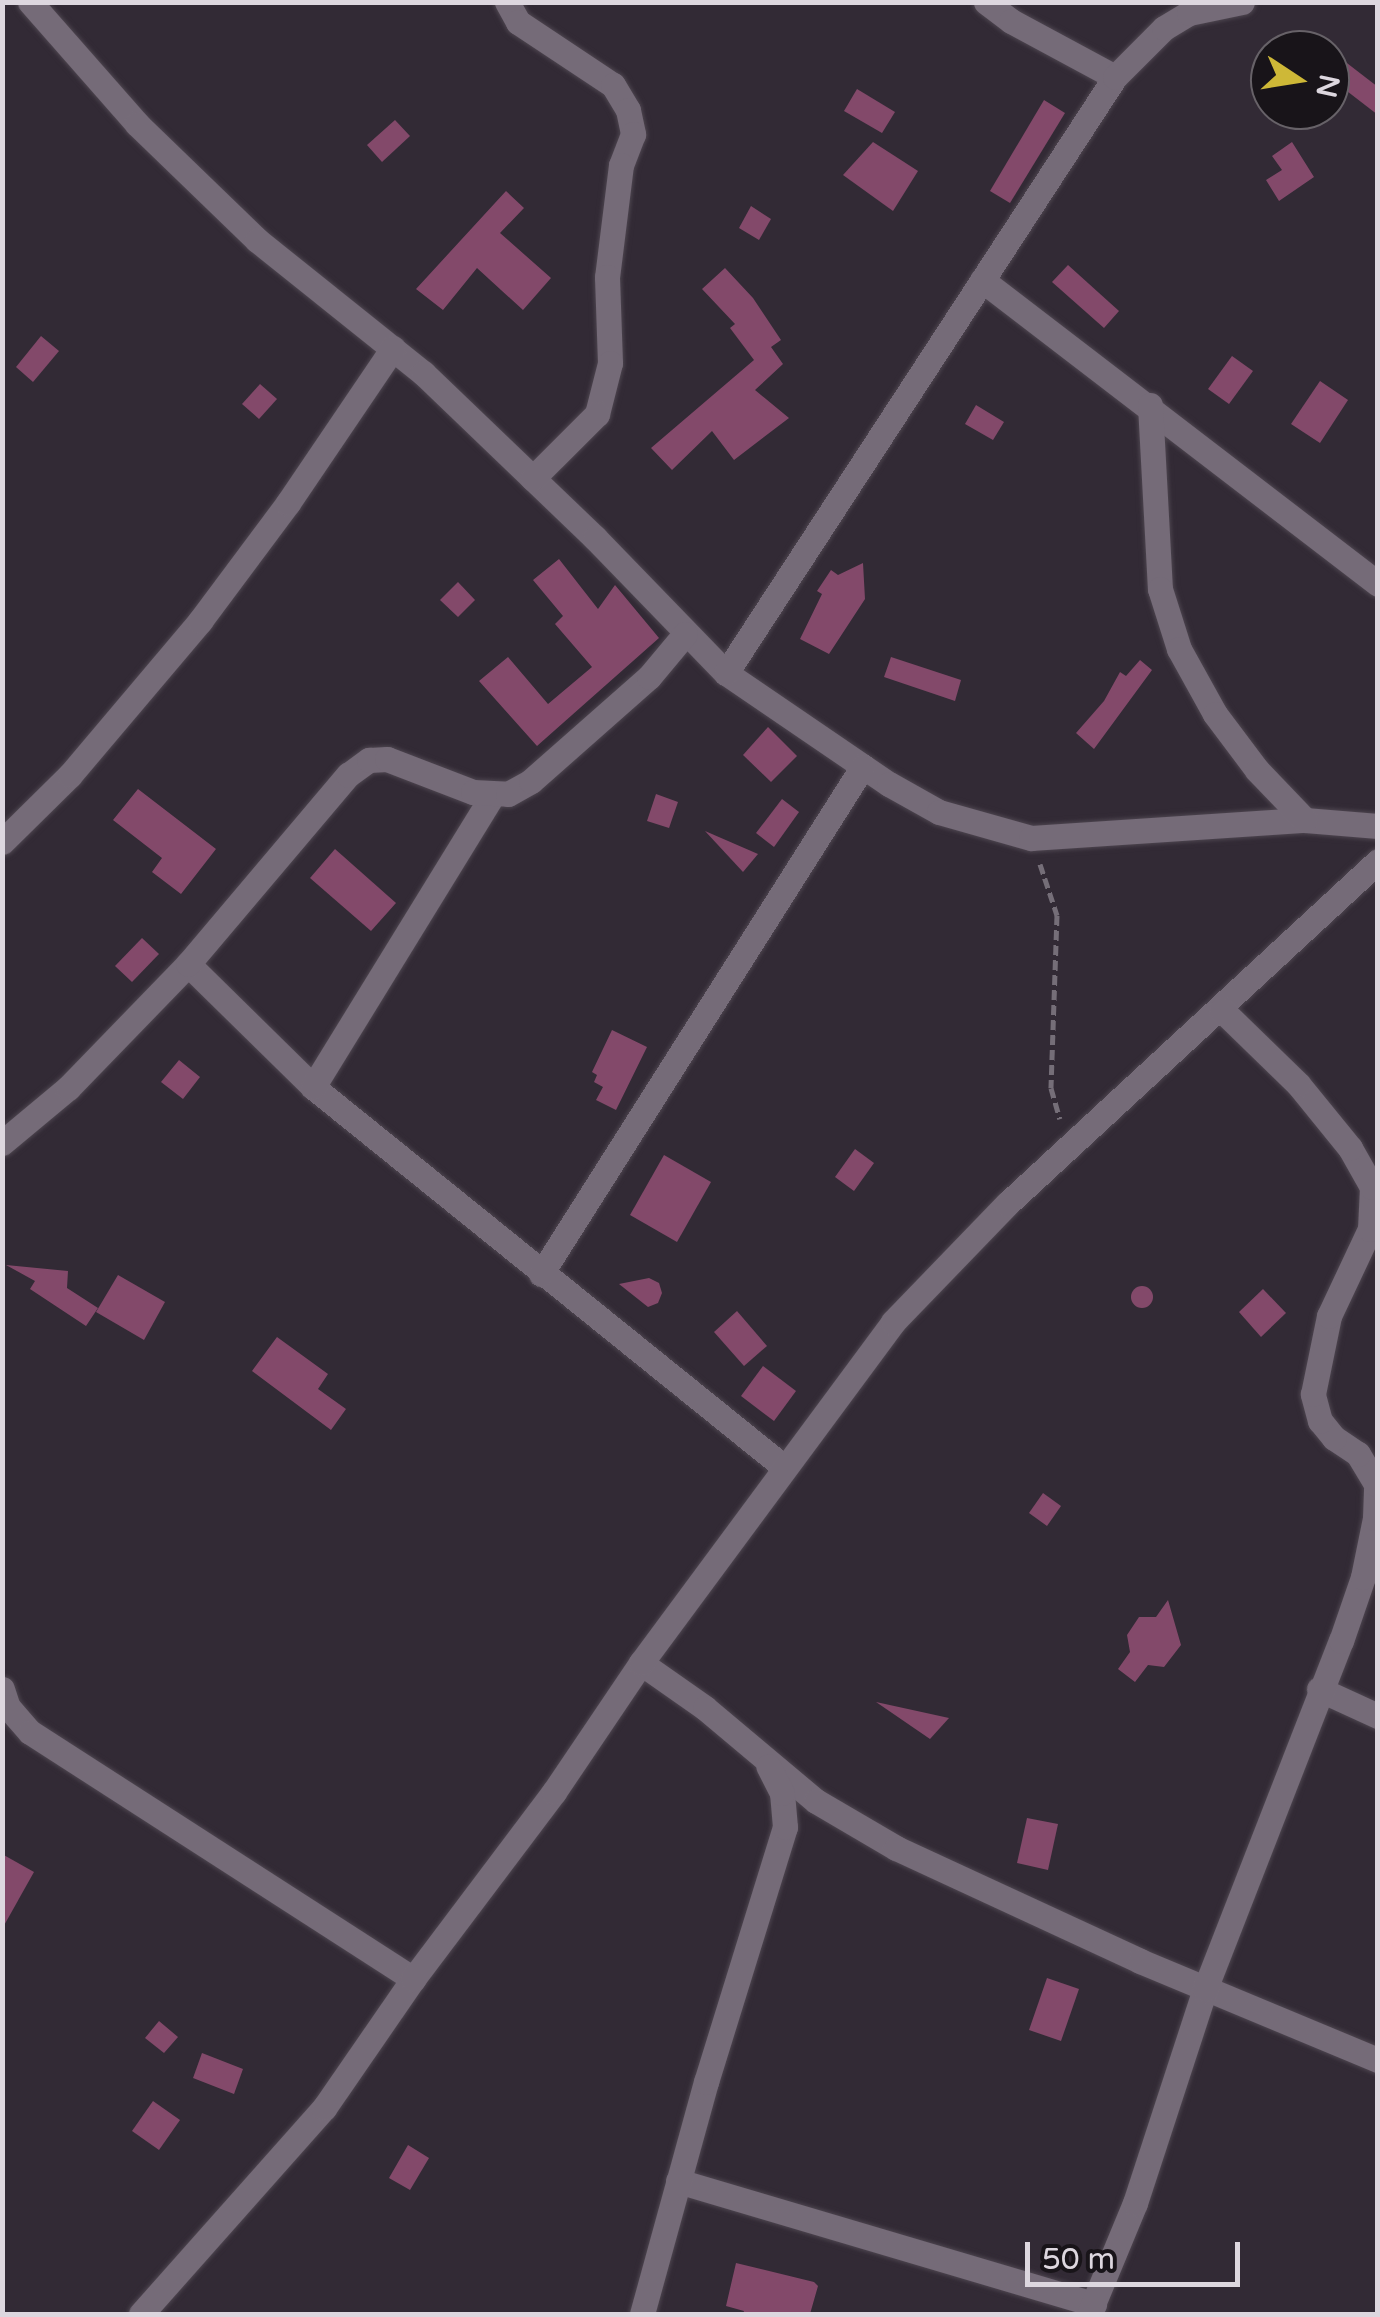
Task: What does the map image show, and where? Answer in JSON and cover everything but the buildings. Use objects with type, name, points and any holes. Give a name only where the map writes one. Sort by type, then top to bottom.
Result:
[{"type":"street","points":[[30,2],[137,124],[258,240],[393,348],[533,478],[726,673],[863,766],[939,812],[1031,838],[1305,820],[1378,826]]},
{"type":"street","points":[[507,2],[518,22],[613,85],[628,110],[633,134],[621,164],[607,277],[610,363],[598,414],[533,478]]},
{"type":"street","points":[[986,2],[1015,12],[1115,77]]},
{"type":"street","points":[[726,673],[1115,77],[1164,28],[1189,13],[1242,2]]},
{"type":"street","points":[[982,280],[1150,405],[1378,584]]},
{"type":"street","points":[[2,842],[70,774],[200,621],[288,503],[393,348]]},
{"type":"street","points":[[1150,405],[1160,589],[1179,648],[1215,714],[1257,770],[1305,820]]},
{"type":"street","points":[[2,1142],[68,1088],[188,964],[348,774],[369,760],[416,767],[452,785],[492,796],[508,794],[531,782],[649,677],[684,634]]},
{"type":"street","points":[[541,1274],[863,766]]},
{"type":"street","points":[[313,1087],[492,796]]},
{"type":"street","points":[[141,2314],[324,2108],[413,1978],[554,1792],[640,1663],[904,1310],[950,1258],[1378,861]]},
{"type":"street","points":[[188,964],[313,1087],[784,1467]]},
{"type":"street","points":[[678,2181],[1091,2312],[1134,2203],[1205,1989],[1363,1577],[1375,1518],[1376,1484],[1358,1454],[1334,1438],[1320,1420],[1313,1394],[1315,1367],[1330,1316],[1370,1228],[1372,1187],[1350,1148],[1298,1084],[1222,1009]]},
{"type":"street","points":[[640,1663],[705,1708],[816,1801],[896,1848],[1205,1989],[1378,2060]]},
{"type":"street","points":[[2,1689],[8,1707],[30,1732],[413,1978]]},
{"type":"street","points":[[1319,1689],[1378,1716]]},
{"type":"street","points":[[642,2314],[785,1827],[782,1793],[766,1762]]},
{"type":"path","points":[[1031,838],[1057,915],[1051,1088],[1064,1134],[1072,1144]]}]
